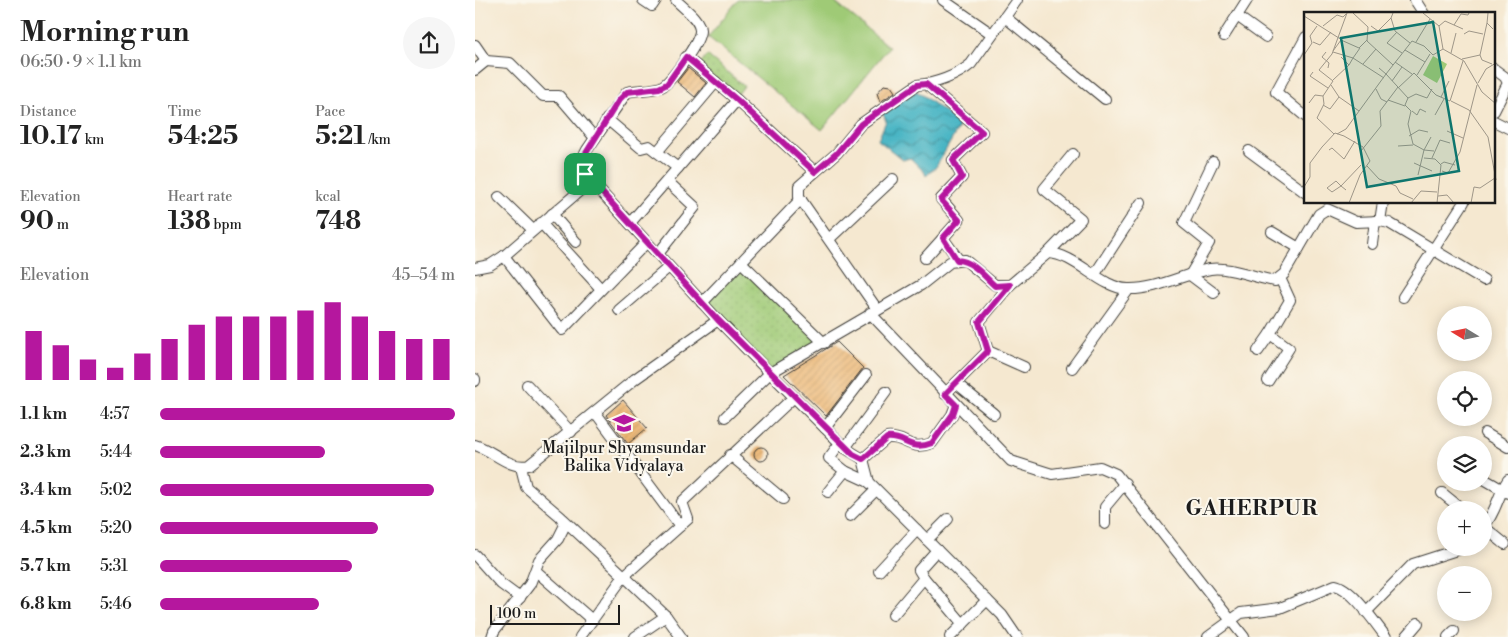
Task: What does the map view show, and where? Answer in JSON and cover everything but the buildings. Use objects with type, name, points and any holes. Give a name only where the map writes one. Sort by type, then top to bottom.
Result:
[{"type":"street","points":[[643,0],[652,6],[656,0]]},
{"type":"street","points":[[676,0],[697,21],[700,29],[697,41],[667,84],[659,88],[627,92],[607,119],[583,158],[585,174],[718,320],[843,446],[863,459],[872,486]]},
{"type":"street","points":[[943,0],[992,34]]},
{"type":"street","points":[[1017,0],[971,64],[962,72],[926,84],[917,85],[861,124],[837,153],[799,186],[798,193],[873,311],[945,394],[1011,461],[1052,474],[1100,467],[1116,474],[1125,483],[1244,637]]},
{"type":"street","points":[[1224,36],[1247,0]]},
{"type":"street","points":[[1415,0],[1423,12]]},
{"type":"street","points":[[1237,16],[1265,37]]},
{"type":"street","points":[[1005,17],[1105,100]]},
{"type":"street","points":[[1304,39],[1277,92],[1304,116]]},
{"type":"street","points":[[475,46],[486,60],[510,63],[543,96],[559,96],[595,138]]},
{"type":"street","points":[[686,57],[737,100],[815,172]]},
{"type":"street","points":[[475,70],[486,60]]},
{"type":"street","points":[[1496,70],[1505,77],[1508,82],[1496,106]]},
{"type":"street","points":[[657,152],[716,82]]},
{"type":"street","points":[[925,258],[959,220],[941,200],[962,177],[953,160],[982,132],[926,84]]},
{"type":"street","points":[[630,223],[737,100]]},
{"type":"street","points":[[607,119],[641,148],[649,146],[678,168]]},
{"type":"street","points":[[1496,122],[1508,128]]},
{"type":"street","points":[[1249,151],[1304,192]]},
{"type":"street","points":[[1024,367],[988,351],[979,322],[1010,285],[1048,253],[1081,219],[1044,189],[1073,154]]},
{"type":"street","points":[[1190,275],[1209,243],[1184,223],[1213,162]]},
{"type":"street","points":[[829,239],[893,179]]},
{"type":"street","points":[[475,268],[490,265],[504,256],[591,181]]},
{"type":"street","points":[[658,254],[695,207],[667,181]]},
{"type":"street","points":[[499,197],[533,230]]},
{"type":"street","points":[[702,303],[801,199]]},
{"type":"street","points":[[1095,274],[1141,203]]},
{"type":"street","points":[[1372,244],[1382,204]]},
{"type":"street","points":[[1403,297],[1463,204]]},
{"type":"street","points":[[1048,253],[1063,256],[1113,285],[1129,289],[1190,275],[1211,268],[1269,280],[1280,278],[1325,205],[1356,222],[1377,221],[1389,223],[1484,280]]},
{"type":"street","points":[[552,214],[576,242]]},
{"type":"street","points":[[541,223],[601,289]]},
{"type":"street","points":[[1272,232],[1299,248]]},
{"type":"street","points":[[943,238],[957,260]]},
{"type":"street","points":[[504,256],[562,330],[647,242]]},
{"type":"street","points":[[725,417],[770,373],[824,343],[873,311],[921,285],[950,262],[965,260],[995,286],[1010,285]]},
{"type":"street","points":[[741,262],[824,343]]},
{"type":"street","points":[[619,310],[669,267]]},
{"type":"street","points":[[1190,275],[1214,293]]},
{"type":"street","points":[[1258,350],[1290,300],[1280,278]]},
{"type":"street","points":[[1072,368],[1129,289]]},
{"type":"street","points":[[475,445],[489,449],[514,465],[521,467],[541,457],[635,379],[718,320]]},
{"type":"street","points":[[1268,381],[1289,348],[1270,334]]},
{"type":"street","points":[[945,394],[988,351]]},
{"type":"street","points":[[825,428],[866,376]]},
{"type":"street","points":[[956,383],[994,414]]},
{"type":"street","points":[[527,385],[571,432]]},
{"type":"street","points":[[886,392],[843,446],[829,458],[845,471],[872,486],[1002,615],[1014,636]]},
{"type":"street","points":[[580,637],[624,576],[688,519],[682,502],[794,397]]},
{"type":"street","points":[[863,459],[887,438],[897,439],[915,447],[932,443],[953,414],[956,405]]},
{"type":"street","points":[[595,412],[680,526]]},
{"type":"street","points":[[1485,433],[1508,447]]},
{"type":"street","points":[[730,455],[783,500]]},
{"type":"street","points":[[521,467],[526,487],[561,517],[666,616],[681,637]]},
{"type":"street","points":[[827,492],[845,471]]},
{"type":"street","points":[[1492,516],[1505,491],[1508,480]]},
{"type":"street","points":[[1105,524],[1105,507],[1125,483]]},
{"type":"street","points":[[1492,484],[1505,491]]},
{"type":"street","points":[[850,516],[872,486]]},
{"type":"street","points":[[1442,494],[1451,501]]},
{"type":"street","points":[[491,635],[530,584],[543,555],[564,531],[565,524],[561,517]]},
{"type":"street","points":[[927,540],[948,519]]},
{"type":"street","points":[[879,572],[917,530]]},
{"type":"street","points":[[1492,533],[1505,544]]},
{"type":"street","points":[[937,550],[919,570],[963,624]]},
{"type":"street","points":[[475,555],[501,584],[520,598]]},
{"type":"street","points":[[1365,612],[1413,564],[1438,556]]},
{"type":"street","points":[[536,571],[592,620]]},
{"type":"street","points":[[893,615],[924,578]]},
{"type":"street","points":[[1208,637],[1241,613],[1280,608],[1335,585],[1343,586],[1386,637]]},
{"type":"street","points":[[950,637],[987,600]]},
{"type":"street","points":[[635,637],[666,616]]},
{"type":"street","points":[[1406,637],[1418,623]]},
{"type":"green space","points":[[738,0],[832,0],[889,47],[822,130],[708,37]]},
{"type":"green space","points":[[707,55],[744,86],[735,98],[698,66]]},
{"type":"green space","points":[[741,262],[824,343],[770,373],[702,303]]},
{"type":"water","points":[[914,89],[958,122],[959,127],[936,167],[926,176],[924,171],[910,158],[903,160],[878,140],[886,121],[882,112]]},
{"type":"place","name":"Majilpur Shyamsundar Balika Vidyalaya","points":[[624,423]]},
{"type":"district","name":"GAHERPUR","points":[[1252,508]]},
{"type":"route","points":[[686,57],[737,100],[815,172],[837,153],[861,124],[893,104],[917,85],[926,84],[982,132],[953,160],[962,177],[941,200],[959,220],[943,238],[957,260],[965,260],[974,266],[995,286],[1003,287],[1010,285],[979,322],[988,351],[945,394],[956,405],[953,414],[932,443],[922,447],[915,447],[897,439],[887,438],[863,459],[845,448],[763,367],[585,174],[582,166],[583,158],[619,100],[627,92],[636,89],[659,88],[667,84],[686,57]]}]
